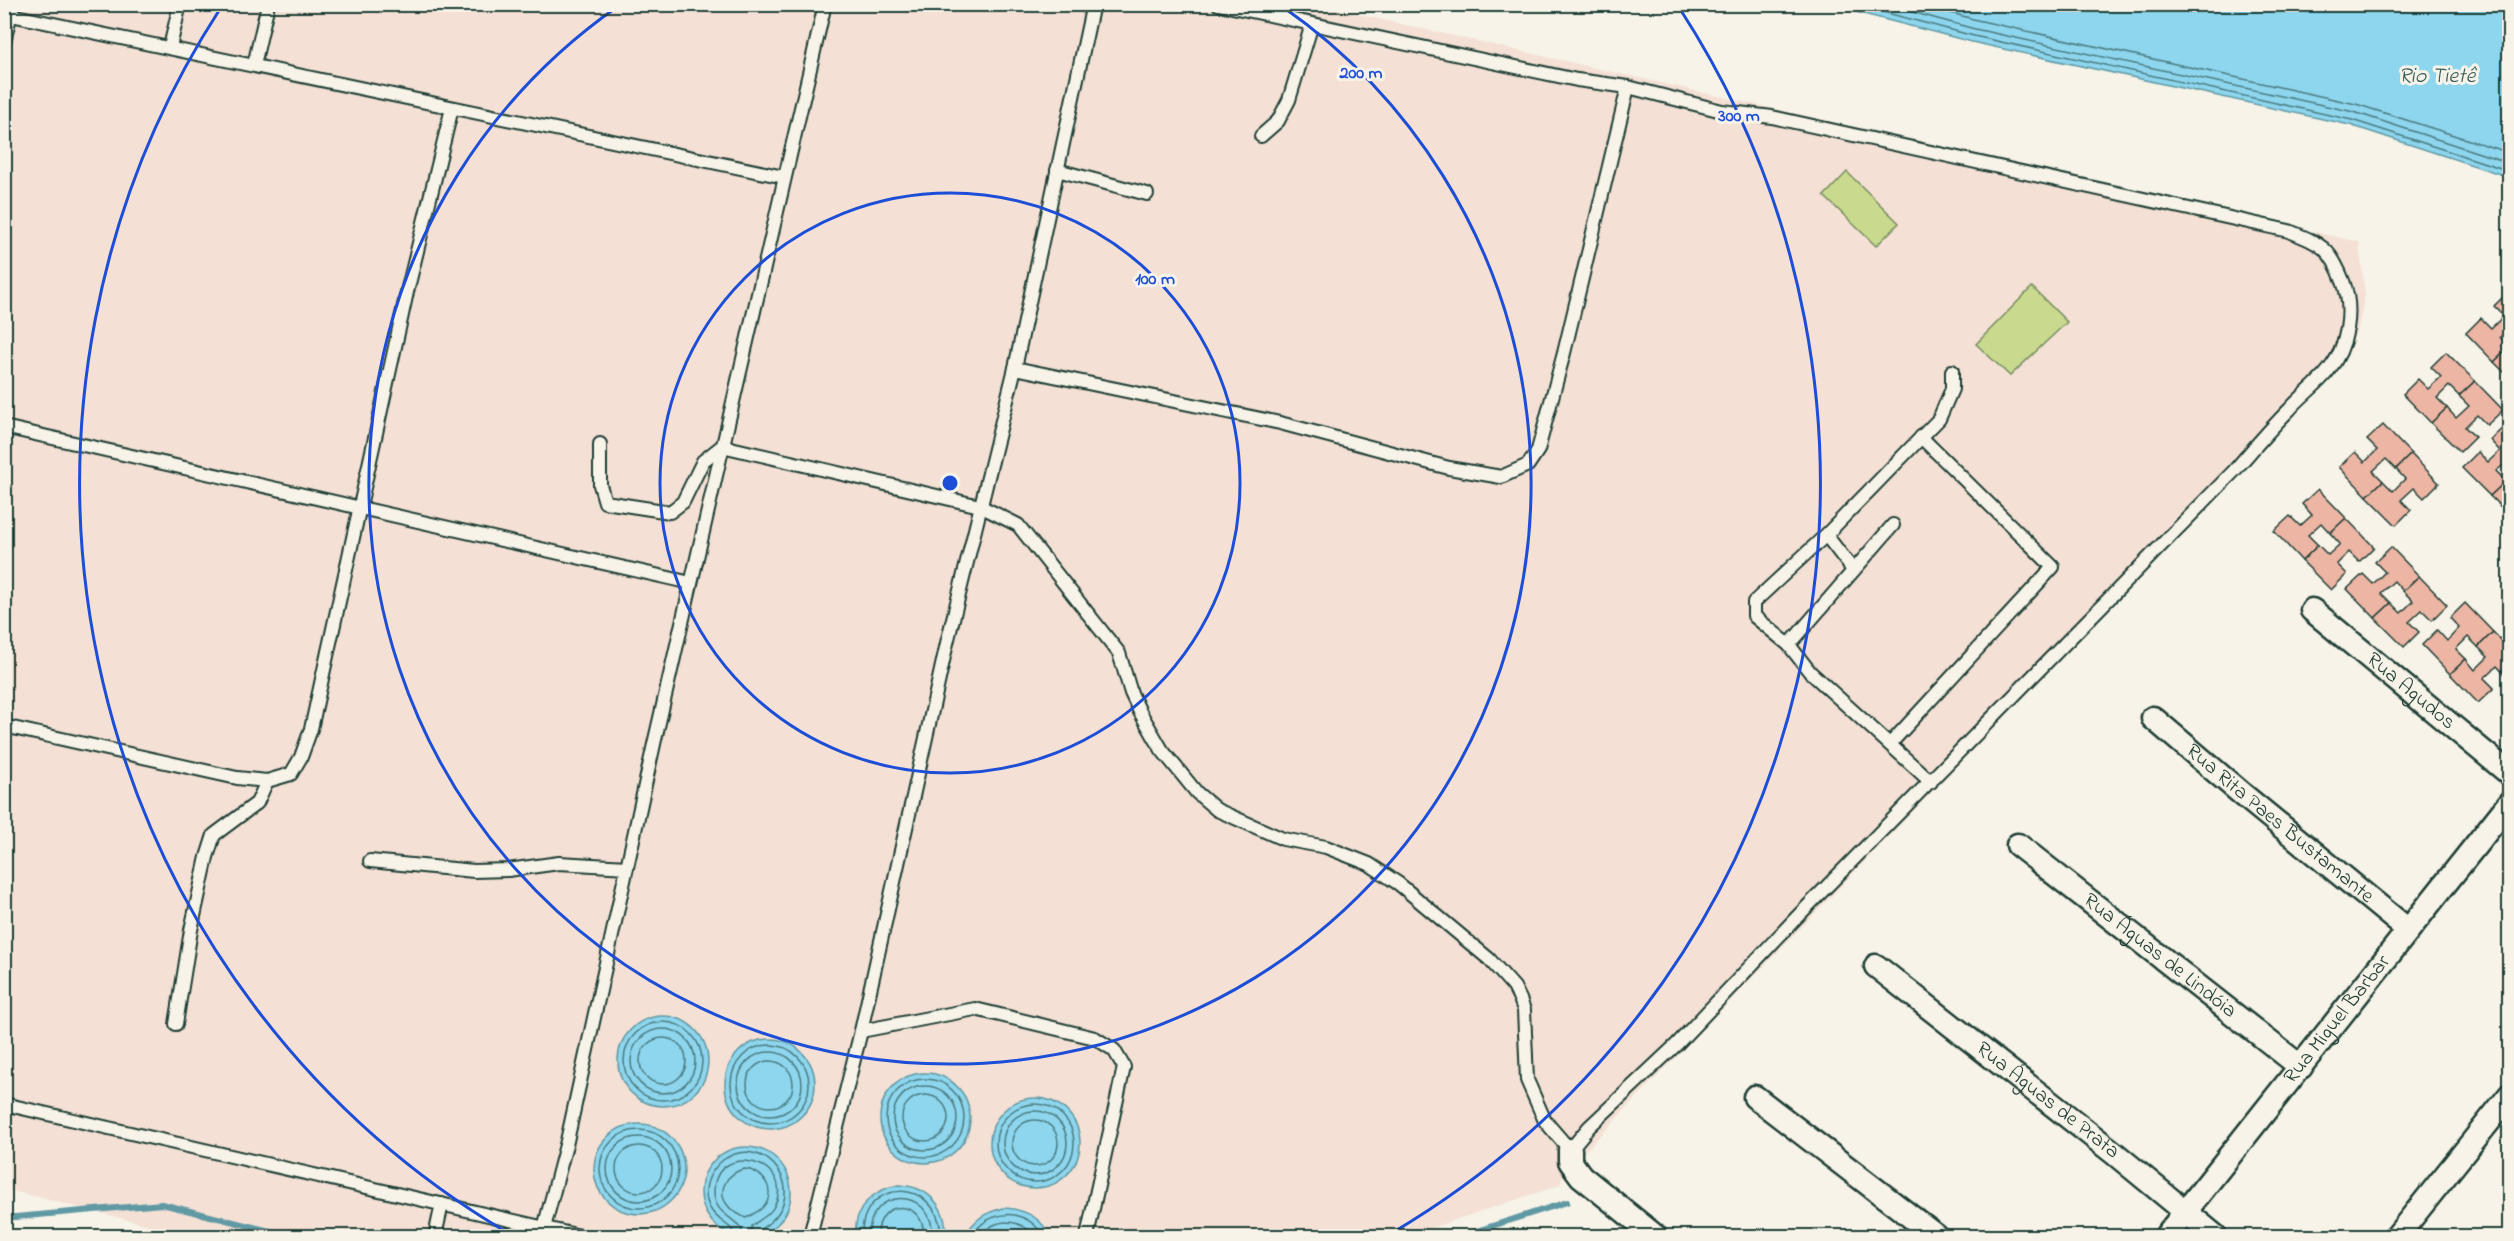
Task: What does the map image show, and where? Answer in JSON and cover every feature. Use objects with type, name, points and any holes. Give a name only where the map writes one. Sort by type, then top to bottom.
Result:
[{"type":"street","name":"Rua Agudos","points":[[2312,610],[2510,774]]},
{"type":"street","name":"Rua Rita Paes Bustamante","points":[[2153,718],[2251,802],[2408,930]]},
{"type":"street","name":"Rua Miguel Barbar","points":[[2166,1236],[2510,802]]},
{"type":"street","name":"Rua Águas de Lindóia","points":[[2018,845],[2301,1068]]},
{"type":"street","name":"Rua Águas de Prata","points":[[1876,966],[2114,1153],[2215,1236]]},
{"type":"street","points":[[2397,1236],[2510,1095]]},
{"type":"street","points":[[1755,1097],[1936,1236]]},
{"type":"street","points":[[1570,1150],[1570,1161],[1581,1176],[1655,1236]]},
{"type":"lane","points":[[254,65],[268,4]]},
{"type":"lane","points":[[544,1227],[567,1141],[722,446],[825,4]]},
{"type":"lane","points":[[810,1236],[861,1031],[980,506],[1015,368],[1093,4]]},
{"type":"lane","points":[[722,446],[980,506],[1018,525],[1119,654],[1131,693],[1140,712],[1162,750],[1197,793],[1217,810],[1283,839],[1326,847],[1369,864],[1399,884],[1489,959],[1514,987],[1524,1010],[1527,1080],[1545,1121],[1570,1150],[1589,1127],[1677,1044],[1796,918],[2234,471],[2328,371],[2344,343],[2348,321],[2346,288],[2337,264],[2321,243],[2289,231],[1772,117],[1722,111],[1628,87],[1577,80],[1218,4]]},
{"type":"lane","points":[[170,47],[176,6]]},
{"type":"lane","points":[[4,42],[12,10],[170,47],[784,177]]},
{"type":"lane","points":[[1261,136],[1278,122],[1289,100],[1312,24]]},
{"type":"lane","points":[[1015,368],[1280,423],[1449,468],[1501,477],[1528,465],[1538,450],[1564,353],[1628,87]]},
{"type":"lane","points":[[4,726],[207,772],[267,781],[291,774],[301,757],[312,729],[359,507],[452,108]]},
{"type":"lane","points":[[1057,170],[1147,194]]},
{"type":"lane","points":[[1931,782],[1810,672],[1789,645],[1754,616],[1754,602],[1826,535],[1939,419],[1952,389],[1952,371]]},
{"type":"lane","points":[[4,427],[691,583]]},
{"type":"lane","points":[[1890,744],[2053,567],[1921,437]]},
{"type":"lane","points":[[600,444],[600,485],[605,502],[670,512],[683,502],[703,461],[722,446]]},
{"type":"lane","points":[[1789,645],[1893,525]]},
{"type":"lane","points":[[1826,535],[1853,570]]},
{"type":"lane","points":[[177,1024],[190,930],[214,835],[258,803],[267,781]]},
{"type":"lane","points":[[370,861],[474,871],[508,870],[559,863],[627,867]]},
{"type":"lane","points":[[861,1031],[975,1009],[1095,1038],[1114,1050],[1124,1067],[1087,1236]]},
{"type":"lane","points":[[4,1104],[580,1236]]},
{"type":"lane","points":[[435,1236],[442,1204]]},
{"type":"shaded area","points":[[5,5],[1318,5],[2359,242],[2365,295],[2358,329],[2336,373],[1563,1174],[1560,1185],[1407,1236],[193,1236],[5,1189]]},
{"type":"green space","points":[[1847,172],[1899,223],[1876,246],[1824,196]]},
{"type":"green space","points":[[2032,287],[2067,322],[2010,376],[1976,344]]},
{"type":"water","name":"Rio Tietê","points":[[1829,5],[2509,5],[2509,177],[2350,125],[1972,42]]},
{"type":"water","points":[[663,1016],[680,1019],[695,1029],[705,1044],[708,1061],[705,1078],[695,1093],[680,1103],[663,1106],[646,1103],[631,1093],[621,1078],[618,1061],[621,1044],[631,1029],[646,1019]]},
{"type":"water","points":[[770,1039],[787,1042],[802,1052],[812,1067],[815,1084],[812,1101],[802,1116],[787,1126],[770,1129],[753,1126],[738,1116],[728,1101],[725,1084],[728,1067],[738,1052],[753,1042]]},
{"type":"water","points":[[925,1073],[942,1076],[957,1086],[967,1101],[970,1118],[967,1135],[957,1150],[942,1160],[925,1163],[908,1160],[893,1150],[883,1135],[880,1118],[883,1101],[893,1086],[908,1076]]},
{"type":"water","points":[[1035,1098],[1052,1101],[1067,1111],[1077,1126],[1080,1143],[1077,1160],[1067,1175],[1052,1185],[1035,1188],[1018,1185],[1003,1175],[993,1160],[990,1143],[993,1126],[1003,1111],[1018,1101]]},
{"type":"water","points":[[639,1124],[656,1127],[671,1137],[681,1152],[684,1169],[681,1186],[671,1201],[656,1211],[639,1214],[622,1211],[607,1201],[597,1186],[594,1169],[597,1152],[607,1137],[622,1127]]},
{"type":"water","points":[[746,1147],[763,1150],[778,1160],[788,1175],[791,1192],[788,1209],[778,1224],[763,1234],[746,1237],[729,1234],[714,1224],[704,1209],[701,1192],[704,1175],[714,1160],[729,1150]]},
{"type":"water","points":[[898,1185],[918,1189],[934,1200],[943,1216],[946,1236],[856,1236],[858,1217],[866,1202],[880,1191]]},
{"type":"water","points":[[1004,1208],[1032,1215],[1050,1236],[965,1236],[981,1217]]},
{"type":"building","points":[[2509,291],[2510,328],[2500,337],[2510,347],[2494,362],[2466,333],[2481,318],[2491,328],[2504,316],[2494,306]]},
{"type":"building","points":[[2510,347],[2510,378],[2494,362]]},
{"type":"building","points":[[2446,352],[2475,381],[2459,396],[2449,386],[2437,398],[2447,408],[2431,423],[2403,394],[2418,379],[2428,389],[2441,377],[2431,367]]},
{"type":"building","points":[[2475,381],[2503,410],[2487,425],[2477,415],[2465,427],[2475,437],[2460,452],[2431,423],[2447,408],[2456,418],[2469,406],[2459,396]]},
{"type":"building","points":[[2383,425],[2411,454],[2396,469],[2386,459],[2373,471],[2383,481],[2367,496],[2339,467],[2355,452],[2365,462],[2377,450],[2367,440]]},
{"type":"building","points":[[2506,425],[2510,429],[2510,460],[2496,471],[2506,481],[2490,496],[2462,468],[2478,452],[2488,462],[2500,451],[2490,440]]},
{"type":"building","points":[[2411,454],[2439,483],[2424,498],[2414,488],[2401,500],[2411,510],[2396,525],[2367,496],[2383,481],[2393,491],[2405,479],[2396,469]]},
{"type":"building","points":[[2506,481],[2510,485],[2510,516],[2490,496]]},
{"type":"building","points":[[2318,489],[2346,518],[2330,533],[2321,523],[2308,535],[2318,545],[2302,561],[2274,531],[2290,516],[2300,526],[2312,515],[2302,504]]},
{"type":"building","points":[[2346,518],[2374,547],[2359,562],[2349,552],[2337,564],[2347,574],[2331,590],[2302,561],[2318,545],[2328,555],[2340,544],[2330,533]]},
{"type":"building","points":[[2391,547],[2419,576],[2403,591],[2394,581],[2381,593],[2391,603],[2375,618],[2347,589],[2363,574],[2373,584],[2385,572],[2375,562]]},
{"type":"building","points":[[2419,576],[2447,605],[2432,620],[2422,610],[2409,622],[2419,632],[2404,647],[2375,618],[2391,603],[2401,613],[2413,601],[2403,591]]},
{"type":"building","points":[[2465,603],[2493,632],[2478,647],[2468,637],[2456,649],[2466,659],[2450,674],[2422,645],[2437,630],[2447,641],[2459,628],[2450,618]]},
{"type":"building","points":[[2493,632],[2510,649],[2510,673],[2506,676],[2497,666],[2484,678],[2494,688],[2478,703],[2450,674],[2466,659],[2475,670],[2488,657],[2478,647]]},
{"type":"waterway","points":[[1461,1236],[1567,1202]]},
{"type":"waterway","points":[[4,1218],[162,1204],[290,1236]]}]
